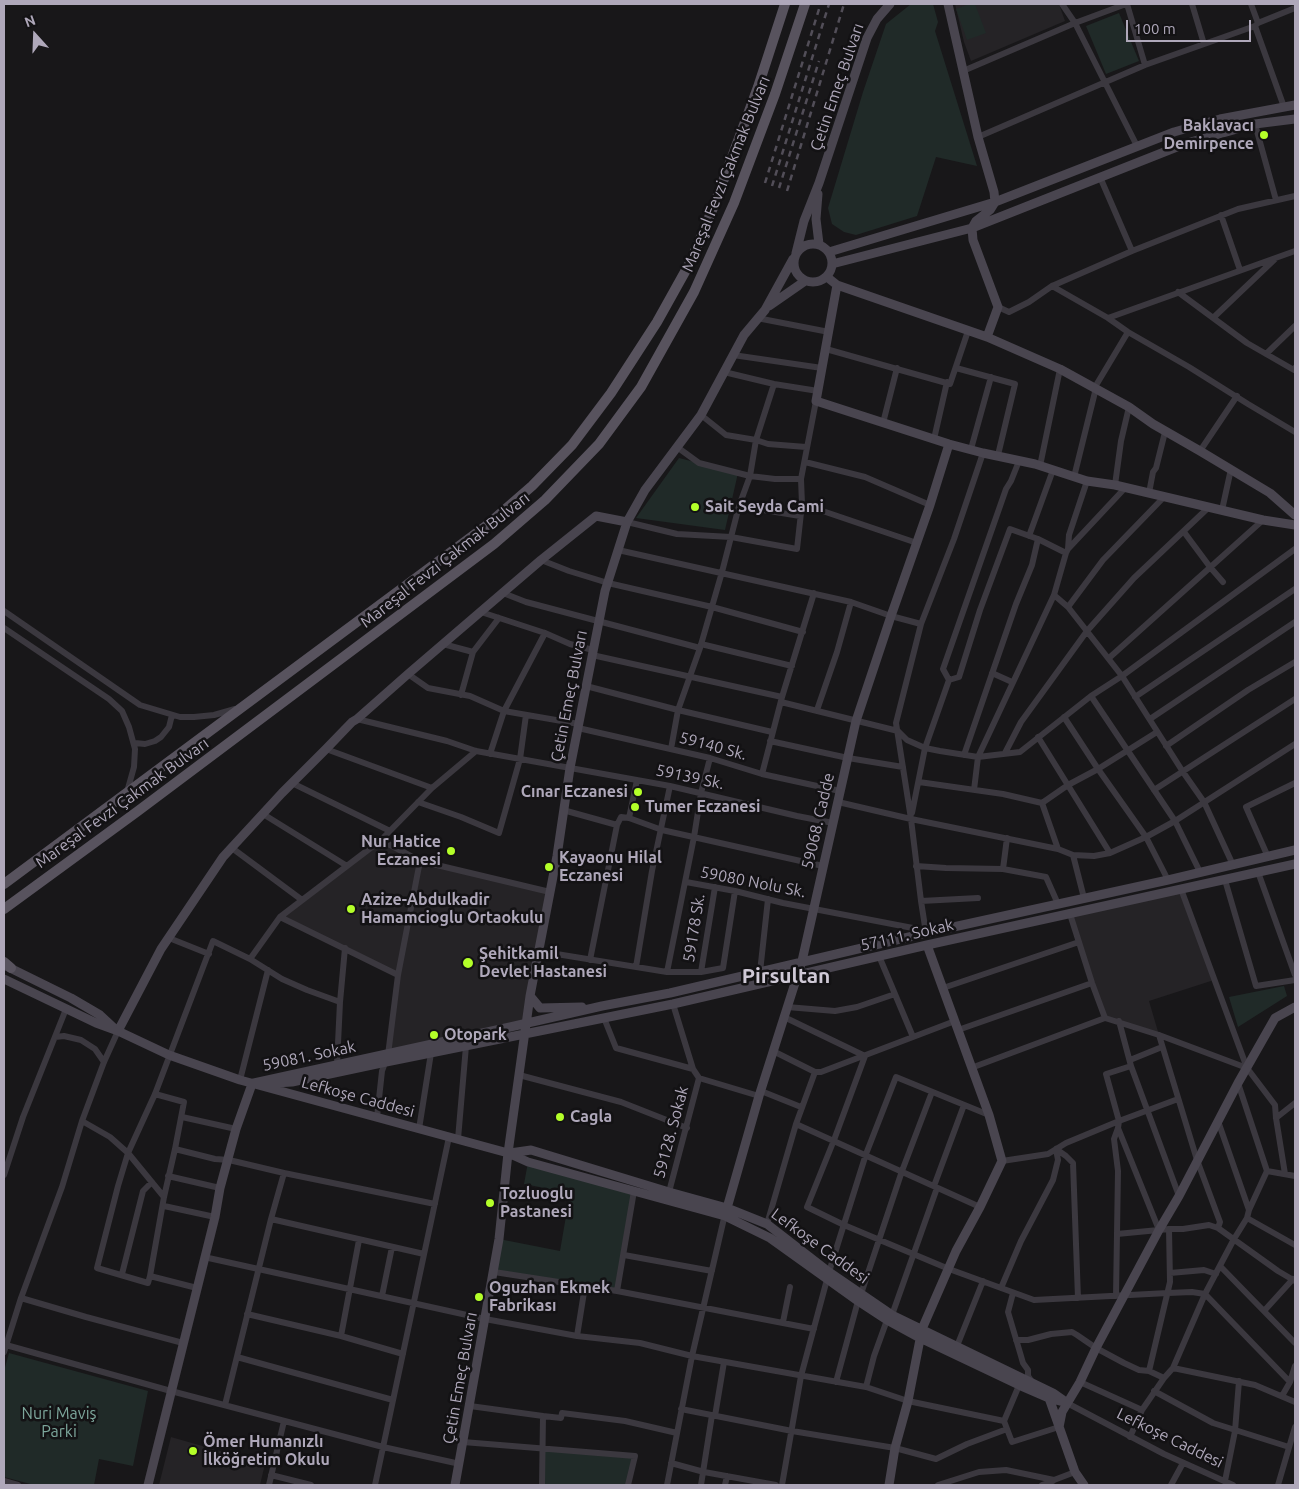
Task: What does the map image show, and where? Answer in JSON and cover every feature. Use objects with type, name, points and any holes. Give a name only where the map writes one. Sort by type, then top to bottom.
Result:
[{"type":"main road","name":"Mareşal Fevzi Çakmak Bulvarı","points":[[4,884],[486,526],[532,486],[578,438],[611,393],[657,322],[691,261],[715,203],[758,87],[785,4]]},
{"type":"main road","name":"Mareşal Fevzi Çakmak Bulvarı","points":[[4,909],[494,544],[545,500],[599,444],[641,387],[694,292],[737,194],[775,94],[805,4]]},
{"type":"main road","name":"Çetin Emeç Bulvarı","points":[[455,1485],[494,1272],[508,1153],[530,996],[557,856],[570,768],[605,591],[627,522],[645,490],[700,415],[744,335],[764,310],[795,256],[804,221],[819,183],[867,38],[876,19],[890,4]]},
{"type":"main road","points":[[948,4],[978,137],[994,192],[995,202],[990,210],[976,221],[972,228],[973,240],[998,307],[987,338]]},
{"type":"main road","points":[[829,252],[995,202],[1174,132],[1220,119],[1295,105]]},
{"type":"main road","points":[[832,264],[972,228],[1187,143],[1256,124],[1295,119]]},
{"type":"main road","name":"Çetin Emeç Bulvarı","points":[[819,183],[816,219],[819,244]]},
{"type":"main road","points":[[806,244],[819,244],[829,252],[832,264],[831,271],[827,277],[816,282],[805,281],[795,272],[793,266],[795,256],[800,248],[806,244]]},
{"type":"main road","points":[[827,277],[837,286],[987,338],[1060,369],[1129,407],[1165,432],[1270,493],[1295,515]]},
{"type":"main road","name":"Çetin Emeç Bulvarı","points":[[764,310],[805,281]]},
{"type":"main road","points":[[837,286],[816,402],[949,444],[1040,466],[1087,481],[1115,485],[1263,520],[1295,525]]},
{"type":"main road","name":"59068. Cadde","points":[[726,1212],[773,1051],[802,961],[856,721],[949,444]]},
{"type":"main road","points":[[118,1031],[161,949],[223,857],[352,722],[541,560],[596,516],[627,522]]},
{"type":"main road","points":[[530,996],[540,1008],[602,1006],[670,993],[802,961],[1295,850]]},
{"type":"main road","name":"57111. Sokak","points":[[524,1034],[673,1004],[927,945],[1295,864]]},
{"type":"main road","points":[[889,1485],[895,1448],[908,1401],[921,1334],[956,1251],[1002,1161],[989,1115],[927,945]]},
{"type":"main road","points":[[6,965],[85,1006],[100,1015],[118,1031]]},
{"type":"main road","points":[[4,979],[96,1023],[118,1031]]},
{"type":"main road","name":"59081. Sokak","points":[[252,1084],[292,1082],[602,1006]]},
{"type":"main road","points":[[1059,1427],[1062,1412],[1080,1382],[1120,1296],[1179,1196],[1238,1083],[1275,1018],[1295,1007]]},
{"type":"main road","name":"Lefkoşe Caddesi","points":[[118,1031],[169,1055],[252,1084],[508,1153],[528,1162],[634,1191],[726,1212],[770,1238],[890,1318],[1020,1381],[1032,1382],[1053,1393],[1067,1404]]},
{"type":"main road","name":"59081. Sokak","points":[[252,1084],[337,1064],[431,1053],[524,1034]]},
{"type":"main road","points":[[148,1485],[184,1343],[220,1188],[236,1129],[252,1084]]},
{"type":"main road","name":"Lefkoşe Caddesi","points":[[508,1153],[531,1150],[767,1224],[828,1276]]},
{"type":"main road","name":"Lefkoşe Caddesi","points":[[921,1334],[957,1346],[1049,1398],[1067,1404]]},
{"type":"main road","points":[[1049,1398],[1075,1472],[1084,1485]]},
{"type":"street","points":[[1062,4],[1075,23],[1137,146]]},
{"type":"street","points":[[963,71],[1075,23],[1126,4],[1145,65]]},
{"type":"street","points":[[1192,4],[1204,44]]},
{"type":"street","points":[[1251,4],[1284,107]]},
{"type":"street","points":[[978,137],[1145,65],[1257,25],[1295,8]]},
{"type":"street","points":[[1256,124],[1276,200]]},
{"type":"street","points":[[1100,177],[1132,250]]},
{"type":"street","points":[[998,307],[1009,312],[1029,302],[1052,286],[1132,250],[1238,209],[1295,196]]},
{"type":"street","points":[[1221,215],[1240,270]]},
{"type":"street","points":[[1108,318],[1295,251]]},
{"type":"street","points":[[1213,318],[1278,256]]},
{"type":"street","points":[[1052,286],[1295,432]]},
{"type":"street","points":[[1178,292],[1247,343],[1294,370],[1295,368]]},
{"type":"street","points":[[757,318],[829,332]]},
{"type":"street","points":[[1266,354],[1295,326]]},
{"type":"street","points":[[826,349],[950,384],[968,331]]},
{"type":"street","points":[[1074,477],[1096,388],[1128,332]]},
{"type":"street","points":[[733,355],[822,368]]},
{"type":"street","points":[[883,423],[897,368]]},
{"type":"street","points":[[956,368],[1015,384],[998,455]]},
{"type":"street","points":[[1040,466],[1060,369]]},
{"type":"street","points":[[724,372],[774,384],[818,391]]},
{"type":"street","points":[[971,449],[991,377]]},
{"type":"street","points":[[934,439],[946,382]]},
{"type":"street","points":[[671,749],[678,710],[712,607],[739,506],[750,476],[756,440],[774,384]]},
{"type":"street","points":[[1200,451],[1237,396]]},
{"type":"street","points":[[627,522],[677,534],[731,537],[797,549],[802,504],[800,480],[816,402]]},
{"type":"street","points":[[1115,485],[1121,441],[1129,407]]},
{"type":"street","points":[[700,415],[726,436],[756,440],[768,444],[806,447]]},
{"type":"street","points":[[1149,493],[1165,432]]},
{"type":"street","points":[[676,447],[699,462],[750,476],[800,480]]},
{"type":"street","points":[[926,933],[896,723],[922,624],[954,539],[983,453]]},
{"type":"street","points":[[911,819],[926,748],[949,680],[943,669],[1006,489],[1019,461]]},
{"type":"street","points":[[805,462],[864,477],[930,505]]},
{"type":"street","points":[[1222,510],[1231,469]]},
{"type":"street","points":[[1029,536],[1053,470]]},
{"type":"street","points":[[974,790],[978,757],[1054,595],[1067,551],[1069,535],[1087,481]]},
{"type":"street","points":[[1067,551],[1125,488]]},
{"type":"street","points":[[1068,607],[1103,560],[1164,497]]},
{"type":"street","points":[[802,504],[917,543]]},
{"type":"street","points":[[739,506],[800,516]]},
{"type":"street","points":[[1005,753],[1021,722],[1087,631],[1134,578],[1209,507]]},
{"type":"street","points":[[1109,658],[1263,520]]},
{"type":"street","points":[[949,680],[959,677],[980,610],[1010,529],[1067,551]]},
{"type":"street","points":[[1184,532],[1210,567],[1224,582]]},
{"type":"street","points":[[964,755],[1016,604],[1032,565],[1038,539]]},
{"type":"street","points":[[481,612],[593,652],[781,699],[898,731],[907,740],[926,748],[978,757],[1020,752],[1091,696],[1122,676],[1295,549]]},
{"type":"street","points":[[618,550],[851,602],[891,616],[922,624]]},
{"type":"street","points":[[541,560],[608,583],[712,607],[803,632]]},
{"type":"street","points":[[1135,697],[1295,589]]},
{"type":"street","points":[[762,774],[781,699],[814,593]]},
{"type":"street","points":[[503,594],[599,621],[792,666]]},
{"type":"street","points":[[1054,595],[1068,607],[1122,676],[1204,802],[1233,865]]},
{"type":"street","points":[[817,710],[837,652],[851,602]]},
{"type":"street","points":[[4,611],[135,702],[153,710],[180,717],[194,718],[243,707]]},
{"type":"street","points":[[461,695],[473,652],[499,618]]},
{"type":"street","points":[[1150,719],[1295,622]]},
{"type":"street","points":[[4,628],[109,699],[122,712],[130,727],[134,743],[134,767],[127,793]]},
{"type":"street","points":[[490,754],[504,711],[545,634]]},
{"type":"street","points":[[443,644],[473,652]]},
{"type":"street","points":[[1166,746],[1248,690],[1295,662]]},
{"type":"street","name":"59140 Sk.","points":[[408,674],[428,688],[470,696],[504,711],[579,726],[710,758],[762,774],[840,792]]},
{"type":"street","points":[[992,674],[1012,682]]},
{"type":"street","points":[[586,686],[772,732]]},
{"type":"street","points":[[1091,696],[1175,821],[1200,872]]},
{"type":"street","points":[[1154,790],[1295,699]]},
{"type":"street","points":[[134,743],[145,744],[161,738],[169,727],[172,715]]},
{"type":"street","points":[[418,802],[499,833],[520,759],[526,715]]},
{"type":"street","points":[[1064,717],[1098,770],[1146,836],[1168,880]]},
{"type":"street","name":"59139 Sk.","points":[[357,719],[447,741],[476,751],[701,792],[833,823]]},
{"type":"street","points":[[919,782],[1003,794],[1042,803],[1068,785],[1098,770],[1157,732]]},
{"type":"street","points":[[1038,736],[1110,852]]},
{"type":"street","points":[[770,741],[848,758],[903,767]]},
{"type":"street","points":[[838,802],[1058,849],[1073,856],[1094,856],[1110,852],[1175,821],[1295,744]]},
{"type":"street","points":[[326,749],[432,788]]},
{"type":"street","points":[[250,959],[280,917],[381,840],[432,788],[476,751]]},
{"type":"street","points":[[667,972],[686,882],[701,792],[710,758]]},
{"type":"street","points":[[628,818],[637,780]]},
{"type":"street","points":[[292,783],[390,831]]},
{"type":"street","points":[[1268,857],[1246,807],[1295,783]]},
{"type":"street","points":[[636,968],[652,871],[670,786]]},
{"type":"street","points":[[1042,803],[1058,849]]},
{"type":"street","points":[[563,810],[617,824]]},
{"type":"street","points":[[263,814],[346,866]]},
{"type":"street","points":[[590,960],[617,824],[621,817],[662,830],[823,866]]},
{"type":"street","points":[[1003,870],[1007,838]]},
{"type":"street","points":[[381,840],[420,861],[550,892]]},
{"type":"street","points":[[232,848],[302,900]]},
{"type":"street","points":[[1073,856],[1084,898]]},
{"type":"street","points":[[377,1117],[382,1071],[387,1058],[398,976],[420,861]]},
{"type":"street","points":[[916,866],[1003,870],[1046,877],[1058,904]]},
{"type":"street","points":[[1258,872],[1295,975]]},
{"type":"street","points":[[1225,880],[1256,986],[1295,980]]},
{"type":"street","name":"59080 Nolu Sk.","points":[[686,882],[918,929],[926,933]]},
{"type":"street","name":"59178 Sk.","points":[[702,972],[715,888]]},
{"type":"street","points":[[1182,889],[1247,1068],[1275,1105],[1284,1174]]},
{"type":"street","points":[[538,951],[667,972],[702,972],[723,968],[735,891]]},
{"type":"street","points":[[921,901],[978,898]]},
{"type":"street","points":[[760,972],[768,899]]},
{"type":"street","points":[[1070,914],[1105,1018]]},
{"type":"street","points":[[280,917],[398,976]]},
{"type":"street","points":[[169,938],[208,954]]},
{"type":"street","points":[[155,1094],[184,1102],[148,1283],[98,1268],[128,1153],[155,1094],[213,941],[250,959],[282,979],[340,1002]]},
{"type":"street","points":[[942,988],[1080,942]]},
{"type":"street","points":[[337,1064],[345,948]]},
{"type":"street","points":[[880,956],[913,1037]]},
{"type":"street","points":[[240,1080],[268,970]]},
{"type":"street","points":[[773,1051],[815,1072],[828,1070],[913,1037],[956,1026],[1092,983]]},
{"type":"street","points":[[787,1007],[835,1010],[857,1007],[894,994]]},
{"type":"street","points":[[673,1004],[693,1069],[699,1078],[801,1107]]},
{"type":"street","points":[[4,1176],[23,1118],[66,1009]]},
{"type":"street","points":[[784,1017],[865,1056]]},
{"type":"street","points":[[604,1018],[616,1048],[693,1069]]},
{"type":"street","points":[[971,1068],[1105,1018],[1159,1035],[1247,1068]]},
{"type":"street","points":[[1119,1021],[1130,1063],[1179,1196]]},
{"type":"street","points":[[118,1031],[82,1121],[62,1188],[21,1298],[5,1349],[383,1447],[460,1464]]},
{"type":"street","points":[[1159,1035],[1178,1099],[1220,1222],[1218,1228]]},
{"type":"street","points":[[55,1036],[73,1037],[81,1040],[95,1049],[104,1062]]},
{"type":"street","points":[[374,1485],[435,1204],[454,1138],[466,1046]]},
{"type":"street","points":[[1159,1230],[1119,1125],[1106,1074],[1162,1047]]},
{"type":"street","points":[[419,1129],[431,1053]]},
{"type":"street","points":[[865,1056],[807,1207],[844,1225],[949,1269],[1034,1300],[1192,1292],[1205,1294],[1290,1382]]},
{"type":"street","points":[[767,1224],[801,1107],[815,1072]]},
{"type":"street","points":[[519,1074],[612,1100],[687,1128]]},
{"type":"street","points":[[782,1485],[801,1376],[828,1276],[866,1154],[896,1077],[989,1115]]},
{"type":"street","name":"59128. Sokak","points":[[669,1192],[699,1078]]},
{"type":"street","points":[[1130,1437],[1142,1410],[1154,1391],[1173,1368],[1205,1294],[1247,1218],[1267,1171],[1238,1083]]},
{"type":"street","points":[[836,1382],[859,1298],[902,1171],[932,1092]]},
{"type":"street","points":[[1002,1161],[1048,1154],[1066,1143],[1119,1125],[1148,1110],[1178,1099]]},
{"type":"street","points":[[1276,1118],[1295,1103]]},
{"type":"street","points":[[866,1387],[874,1356],[914,1254],[964,1105]]},
{"type":"street","points":[[182,1118],[236,1129]]},
{"type":"street","points":[[82,1121],[110,1137],[128,1153],[164,1197]]},
{"type":"street","points":[[1218,1121],[1249,1210]]},
{"type":"street","points":[[796,1124],[980,1207]]},
{"type":"street","points":[[1119,1125],[1114,1139],[1118,1171],[1117,1234],[1120,1296]]},
{"type":"street","points":[[175,1149],[435,1204]]},
{"type":"street","points":[[1002,1288],[1021,1241],[1053,1180],[1058,1160],[1056,1149]]},
{"type":"street","points":[[1056,1149],[1073,1163],[1078,1298]]},
{"type":"street","points":[[1267,1171],[1295,1176]]},
{"type":"street","points":[[225,1405],[284,1173]]},
{"type":"street","points":[[168,1176],[220,1188]]},
{"type":"street","points":[[122,1274],[143,1190],[152,1182]]},
{"type":"street","points":[[617,1291],[634,1191]]},
{"type":"street","points":[[164,1206],[214,1217]]},
{"type":"street","points":[[667,1485],[692,1356],[726,1212]]},
{"type":"street","points":[[1247,1218],[1294,1242]]},
{"type":"street","points":[[271,1219],[424,1254]]},
{"type":"street","points":[[1117,1234],[1209,1225],[1218,1228],[1272,1267],[1294,1280],[1264,1311]]},
{"type":"street","points":[[1149,1371],[1168,1293],[1170,1273],[1169,1229]]},
{"type":"street","points":[[341,1336],[359,1240]]},
{"type":"street","points":[[382,1296],[392,1247]]},
{"type":"street","points":[[624,1255],[712,1271]]},
{"type":"street","points":[[204,1257],[485,1319],[577,1336],[640,1343],[692,1356],[866,1387],[908,1401],[1004,1421]]},
{"type":"street","points":[[1220,1266],[1295,1343]]},
{"type":"street","points":[[1170,1273],[1204,1270],[1216,1274]]},
{"type":"street","points":[[494,1272],[617,1291],[814,1329]]},
{"type":"street","points":[[150,1276],[197,1288]]},
{"type":"street","points":[[957,1346],[983,1281]]},
{"type":"street","points":[[577,1336],[585,1286]]},
{"type":"street","points":[[783,1322],[790,1287]]},
{"type":"street","points":[[1013,1292],[1008,1312],[1023,1363],[1028,1370],[1028,1376],[1032,1382]]},
{"type":"street","points":[[21,1298],[184,1343]]},
{"type":"street","points":[[247,1314],[341,1336],[403,1354]]},
{"type":"street","points":[[1016,1340],[1028,1340],[1051,1334],[1072,1332],[1096,1348],[1140,1370],[1149,1371],[1164,1378]]},
{"type":"street","points":[[237,1357],[393,1400]]},
{"type":"street","points":[[701,1485],[724,1362]]},
{"type":"street","points":[[1282,1396],[1290,1382],[1295,1366]]},
{"type":"street","points":[[1173,1368],[1255,1385],[1295,1402]]},
{"type":"street","points":[[1020,1381],[1004,1421],[1012,1442],[1059,1427]]},
{"type":"street","points":[[1226,1481],[1235,1431],[1240,1381]]},
{"type":"street","points":[[1080,1382],[1142,1410]]},
{"type":"street","points":[[1154,1391],[1213,1423],[1289,1447]]},
{"type":"street","name":"Lefkoşe Caddesi","points":[[1067,1404],[1183,1463],[1233,1485]]},
{"type":"street","points":[[470,1406],[561,1418],[562,1413],[677,1432]]},
{"type":"street","points":[[681,1409],[792,1431],[895,1448],[936,1459],[967,1444],[1007,1430]]},
{"type":"street","points":[[542,1485],[543,1416]]},
{"type":"street","points":[[269,1485],[284,1421]]},
{"type":"street","points":[[1278,1485],[1295,1427]]},
{"type":"street","points":[[464,1442],[635,1456],[628,1485]]},
{"type":"street","points":[[671,1463],[704,1472],[776,1485]]},
{"type":"street","points":[[1171,1485],[1183,1463]]},
{"type":"street","points":[[938,1485],[979,1472],[1006,1470],[1054,1480]]},
{"type":"street","points":[[1042,1485],[1075,1472]]},
{"type":"street","points":[[271,1475],[311,1485]]},
{"type":"street","points":[[726,1485],[727,1476]]},
{"type":"street","points":[[4,1481],[18,1485]]},
{"type":"street","points":[[455,1485],[460,1485]]},
{"type":"shaded area","points":[[955,4],[1059,4],[1065,21],[971,61],[964,42]]},
{"type":"shaded area","name":"Şehitkamil Devlet Hastanesi","points":[[381,840],[420,861],[550,892],[526,1024],[388,1055],[398,975],[280,917]]},
{"type":"shaded area","points":[[1181,889],[1214,980],[1149,1001],[1159,1035],[1105,1018],[1070,914]]},
{"type":"shaded area","name":"Ömer Humanızlı İlköğretim Okulu","points":[[171,1437],[265,1464],[260,1485],[159,1485]]},
{"type":"green space","points":[[911,4],[933,4],[938,22],[935,31],[977,166],[936,157],[917,216],[856,235],[844,232],[832,224],[828,208],[886,24]]},
{"type":"green space","points":[[969,4],[975,4],[986,33],[967,40],[956,9]]},
{"type":"green space","points":[[1119,13],[1139,61],[1106,74],[1086,26]]},
{"type":"green space","points":[[679,458],[738,473],[725,530],[636,518]]},
{"type":"green space","points":[[1284,986],[1287,996],[1238,1027],[1229,997]]},
{"type":"green space","points":[[528,1162],[634,1191],[617,1291],[494,1272],[499,1239],[560,1251],[570,1193],[524,1184]]},
{"type":"green space","name":"Nuri Maviş Parki","points":[[9,1353],[148,1391],[133,1466],[99,1459],[94,1485],[34,1485],[4,1477],[4,1371]]},
{"type":"green space","points":[[543,1448],[635,1456],[628,1485],[542,1485]]},
{"type":"railway","points":[[772,186],[829,4]]},
{"type":"railway","points":[[787,191],[844,4]]},
{"type":"railway","points":[[765,183],[820,6]]},
{"type":"railway","points":[[779,188],[819,61]]},
{"type":"place","name":"Baklavacı Demirpence","points":[[1264,135]]},
{"type":"place","name":"Sait Seyda Cami","points":[[695,507]]},
{"type":"place","name":"Cınar Eczanesi","points":[[638,792]]},
{"type":"place","name":"Tumer Eczanesi","points":[[635,807]]},
{"type":"place","name":"Nur Hatice Eczanesi","points":[[451,851]]},
{"type":"place","name":"Kayaonu Hilal Eczanesi","points":[[549,867]]},
{"type":"place","name":"Azize-Abdulkadir Hamamcioglu Ortaokulu","points":[[351,909]]},
{"type":"place","name":"Şehitkamil Devlet Hastanesi","points":[[468,963]]},
{"type":"place","name":"Otopark","points":[[434,1035]]},
{"type":"place","name":"Cagla","points":[[560,1117]]},
{"type":"place","name":"Tozluoglu Pastanesi","points":[[490,1203]]},
{"type":"place","name":"Oguzhan Ekmek Fabrikası","points":[[479,1297]]},
{"type":"place","name":"Ömer Humanızlı İlköğretim Okulu","points":[[193,1451]]},
{"type":"district","name":"Pirsultan","points":[[786,976]]}]
